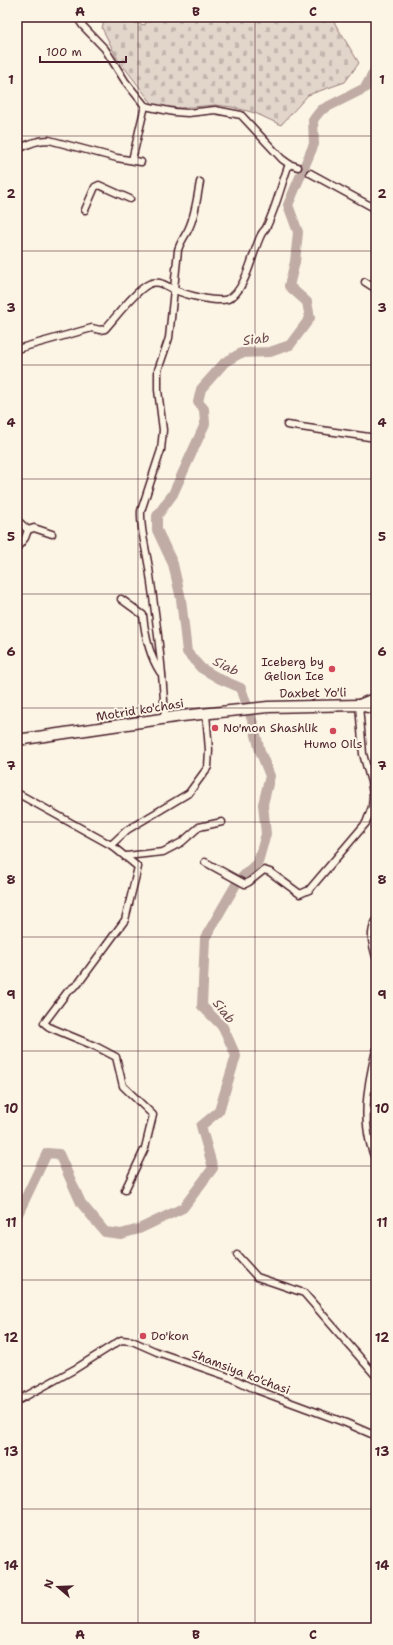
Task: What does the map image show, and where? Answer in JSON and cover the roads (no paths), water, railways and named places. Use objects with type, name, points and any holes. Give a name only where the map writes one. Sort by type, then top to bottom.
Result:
[{"type":"main road","name":"Daxbet Yo'li","points":[[359,705],[376,698]]},
{"type":"main road","name":"Daxbet Yo'li","points":[[268,707],[359,705],[376,708]]},
{"type":"main road","name":"Motrid ko'chasi","points":[[17,740],[165,719],[268,707]]},
{"type":"street","points":[[77,17],[83,26],[105,49],[125,81],[145,106],[174,112],[188,113],[216,110],[241,115],[288,164],[298,167]]},
{"type":"street","points":[[132,160],[145,106]]},
{"type":"street","points":[[18,150],[38,140],[49,140],[141,162]]},
{"type":"street","points":[[17,349],[92,328],[100,330],[105,329],[141,290],[150,283],[161,283],[169,286],[173,290],[214,300],[228,299],[237,291],[245,278],[261,234],[266,229],[288,164]]},
{"type":"street","points":[[310,173],[376,209]]},
{"type":"street","points":[[165,719],[156,625],[145,541],[140,520],[141,511],[161,450],[163,430],[158,390],[158,370],[169,338],[178,250],[181,240],[187,232],[197,201],[200,182]]},
{"type":"street","points":[[85,210],[95,187],[100,185],[130,199]]},
{"type":"street","points":[[365,282],[376,288]]},
{"type":"street","points":[[287,425],[376,438]]},
{"type":"street","points":[[17,520],[28,530]]},
{"type":"street","points":[[28,530],[34,528],[52,534]]},
{"type":"street","points":[[17,548],[25,538],[28,530]]},
{"type":"street","points":[[121,599],[143,615],[144,630],[151,658],[161,674]]},
{"type":"street","points":[[205,862],[245,884],[264,870],[270,872],[300,894],[305,893],[366,823],[372,807],[373,795],[363,754],[359,705]]},
{"type":"street","points":[[111,845],[127,830],[189,793],[208,767],[209,750],[206,714]]},
{"type":"street","points":[[17,793],[111,845],[138,866],[125,920],[78,984],[68,991],[44,1023],[49,1027],[97,1046],[116,1057],[123,1086],[153,1115],[145,1148],[124,1190]]},
{"type":"street","points":[[126,856],[163,852],[182,842],[199,827],[222,822]]},
{"type":"street","points":[[376,921],[371,937],[376,957]]},
{"type":"street","points":[[376,1050],[369,1080],[367,1100],[370,1141],[376,1161]]},
{"type":"street","points":[[237,1255],[257,1278],[304,1293],[376,1376]]},
{"type":"street","name":"Shamsiya ko'chasi","points":[[17,1401],[75,1369],[121,1340],[127,1340],[156,1352],[232,1378],[257,1390],[346,1423],[376,1436]]},
{"type":"waterway","name":"Siab","points":[[17,1216],[47,1153],[59,1154],[81,1203],[105,1232],[121,1234],[139,1229],[183,1208],[213,1168],[201,1126],[219,1111],[236,1056],[223,1027],[202,1006],[205,938],[238,881],[258,862],[266,834],[263,804],[270,776],[260,751],[253,723],[241,688],[220,679],[201,668],[187,652],[181,599],[173,564],[157,530],[157,516],[173,494],[205,424],[204,409],[198,402],[201,389],[225,362],[241,353],[270,352],[290,345],[310,318],[307,302],[289,286],[295,262],[298,232],[288,205],[314,144],[313,120],[321,110],[365,88],[376,68]]},
{"type":"place","name":"Iceberg by Gelion Ice","points":[[332,669]]},
{"type":"place","name":"No'mon Shashlik","points":[[215,728]]},
{"type":"place","name":"Humo Oils","points":[[333,731]]},
{"type":"place","name":"Do'kon","points":[[143,1336]]}]
